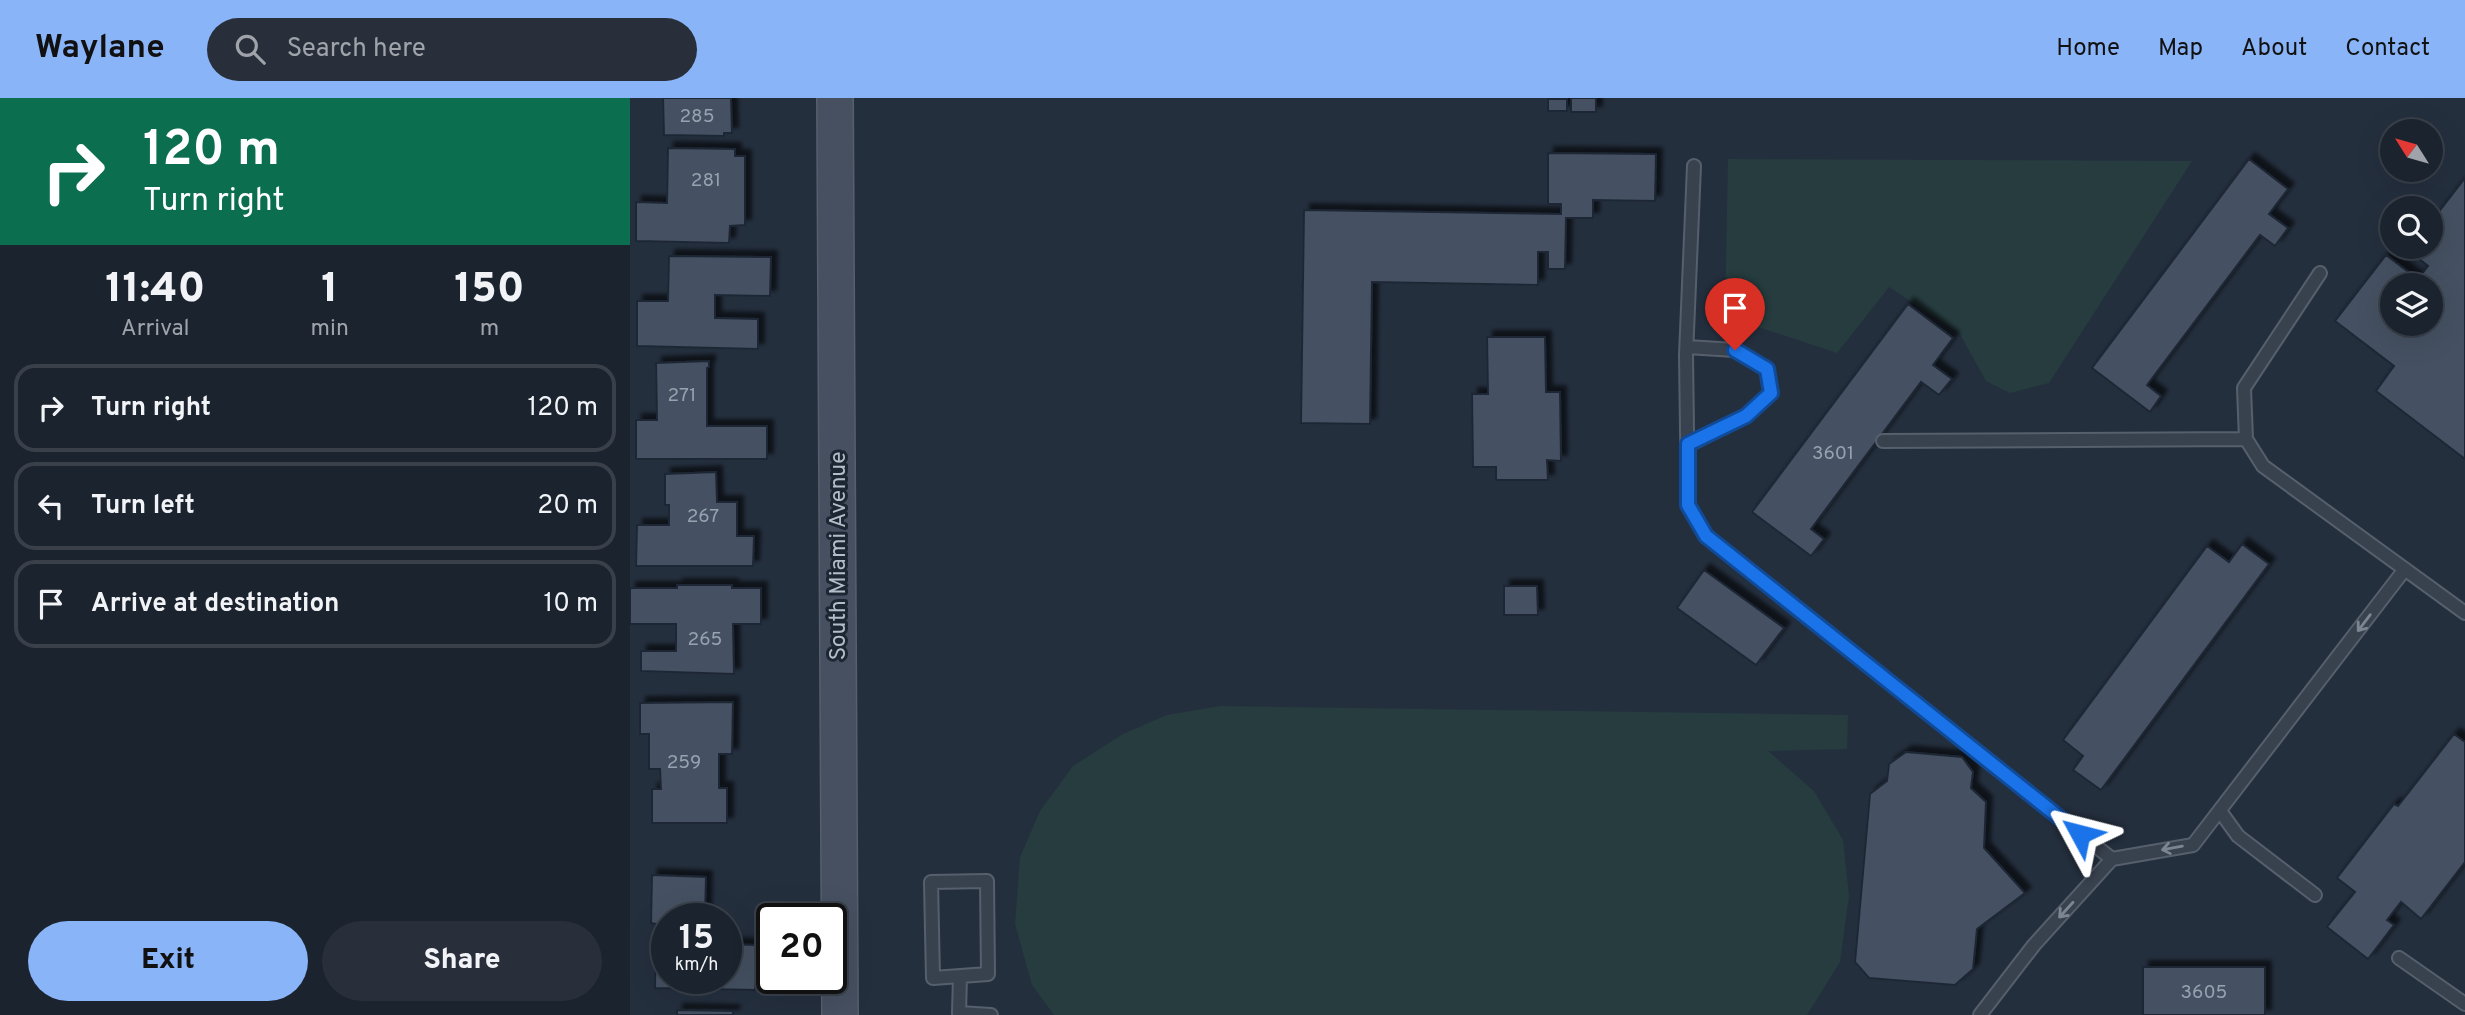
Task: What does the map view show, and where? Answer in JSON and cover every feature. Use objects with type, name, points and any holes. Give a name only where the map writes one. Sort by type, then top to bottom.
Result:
[{"type":"main road","name":"South Miami Avenue","points":[[835,98],[839,1015]]},
{"type":"lane","points":[[1693,166],[1687,347],[1688,505],[1706,536],[2112,859]]},
{"type":"lane","points":[[2319,273],[2244,388],[2246,439],[2263,466],[2465,613]]},
{"type":"lane","points":[[1687,347],[1735,350],[1767,369],[1771,393],[1746,416],[1688,444]]},
{"type":"lane","points":[[1884,441],[2246,439]]},
{"type":"lane","points":[[1980,1015],[2034,946],[2112,859],[2193,845],[2405,569]]},
{"type":"lane","points":[[2220,811],[2238,836],[2315,895]]},
{"type":"lane","points":[[987,881],[988,974],[960,976],[933,978],[931,882],[987,881]]},
{"type":"lane","points":[[2399,958],[2465,1004]]},
{"type":"lane","points":[[960,976],[959,1013],[991,1015]]},
{"type":"green space","points":[[1728,159],[2192,161],[2049,383],[2010,393],[1986,381],[1960,334],[1889,287],[1837,353],[1725,316]]},
{"type":"green space","points":[[1220,706],[1848,715],[1847,749],[1768,751],[1814,791],[1843,840],[1849,896],[1840,962],[1807,1015],[1054,1015],[1032,985],[1015,924],[1020,857],[1040,811],[1073,766],[1123,734],[1167,715]]},
{"type":"building","points":[[663,98],[731,98],[732,133],[724,133],[724,136],[664,135]]},
{"type":"building","points":[[1571,98],[1596,98],[1596,112],[1571,112]]},
{"type":"building","points":[[1548,99],[1567,99],[1567,111],[1548,111]]},
{"type":"building","points":[[668,148],[735,149],[735,156],[745,156],[745,225],[730,226],[729,243],[636,241],[636,202],[667,203]]},
{"type":"building","points":[[1548,153],[1656,154],[1655,201],[1593,200],[1593,218],[1566,218],[1565,269],[1548,269],[1548,252],[1538,252],[1538,285],[1372,282],[1370,424],[1301,423],[1304,210],[1561,214],[1561,204],[1548,204]]},
{"type":"building","points":[[2249,159],[2288,189],[2269,214],[2288,228],[2275,246],[2260,235],[2147,385],[2161,396],[2150,412],[2092,368]]},
{"type":"building","points":[[2465,178],[2465,459],[2376,391],[2394,366],[2335,321],[2383,259],[2391,259],[2410,273],[2380,273],[2380,336],[2443,336],[2443,273],[2423,273],[2428,266],[2419,259],[2443,259],[2443,206]]},
{"type":"building","points":[[669,256],[771,257],[770,296],[715,295],[715,318],[758,319],[758,349],[637,346],[637,301],[668,301]]},
{"type":"building","points":[[1908,304],[1953,338],[1933,365],[1952,379],[1939,395],[1921,382],[1811,529],[1824,539],[1811,556],[1752,512]]},
{"type":"building","points":[[1487,337],[1545,337],[1546,392],[1560,392],[1561,461],[1547,460],[1548,480],[1496,480],[1496,467],[1473,467],[1472,394],[1488,394]]},
{"type":"building","points":[[709,361],[707,426],[767,426],[767,459],[636,459],[636,420],[657,420],[656,363]]},
{"type":"building","points":[[716,472],[717,502],[737,502],[737,536],[754,536],[753,566],[636,566],[637,525],[669,525],[669,505],[665,505],[665,474]]},
{"type":"building","points":[[2242,544],[2269,564],[2101,790],[2073,770],[2083,756],[2063,740],[2207,546],[2229,562]]},
{"type":"building","points":[[1704,570],[1784,628],[1756,665],[1677,608]]},
{"type":"building","points":[[677,585],[761,588],[761,624],[733,624],[734,674],[641,671],[641,651],[676,651],[676,624],[630,624],[630,588],[677,588]]},
{"type":"building","points":[[1504,586],[1537,586],[1538,615],[1504,615]]},
{"type":"building","points":[[733,702],[732,754],[719,754],[719,788],[727,788],[727,823],[652,823],[652,789],[661,789],[660,769],[649,769],[649,734],[640,734],[640,703]]},
{"type":"building","points":[[2454,734],[2465,742],[2465,862],[2421,919],[2401,902],[2387,920],[2394,925],[2368,959],[2327,927],[2355,892],[2337,878],[2394,804],[2398,806]]},
{"type":"building","points":[[1906,752],[1962,757],[1973,772],[1971,788],[1986,802],[1984,848],[2025,893],[1977,929],[1973,969],[1955,985],[1869,978],[1855,962],[1870,794],[1887,781],[1889,764]]},
{"type":"building","points":[[652,875],[706,877],[705,903],[651,903]]},
{"type":"building","points":[[742,945],[756,945],[755,990],[742,990]]},
{"type":"building","points":[[2143,967],[2265,967],[2265,1015],[2143,1015]]},
{"type":"building","points":[[677,1010],[733,1011],[733,1015],[677,1015]]},
{"type":"route","points":[[1735,350],[1767,369],[1771,393],[1746,416],[1688,444],[1688,505],[1706,536],[2080,834]]}]
